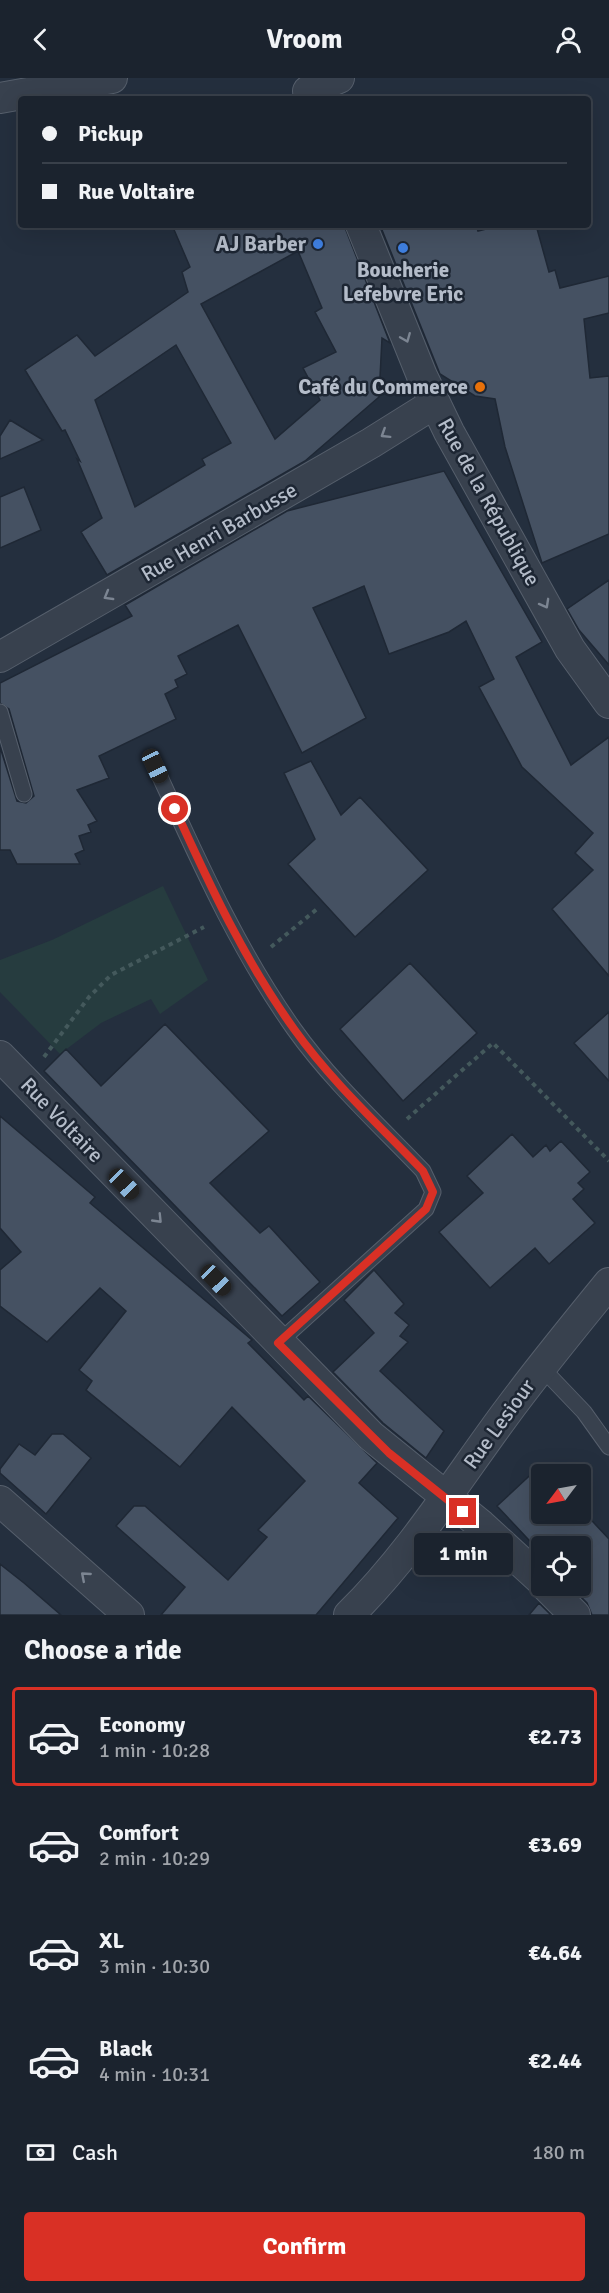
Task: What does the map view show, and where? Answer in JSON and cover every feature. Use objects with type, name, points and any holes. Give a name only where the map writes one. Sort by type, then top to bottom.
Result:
[{"type":"street","points":[[0,98],[112,78]]},
{"type":"street","points":[[307,89],[339,78]]},
{"type":"street","name":"Rue de la République","points":[[362,228],[435,403],[570,649],[609,703]]},
{"type":"street","name":"Rue Henri Barbusse","points":[[0,657],[351,455],[435,403]]},
{"type":"street","name":"Rue Voltaire","points":[[0,1056],[278,1343],[389,1453],[481,1526],[531,1571]]},
{"type":"street","name":"Rue Lesiour","points":[[358,1608],[446,1498],[541,1367],[609,1283]]},
{"type":"street","points":[[0,1501],[129,1615]]},
{"type":"street","points":[[556,1596],[575,1615]]},
{"type":"lane","points":[[0,712],[24,794]]},
{"type":"lane","points":[[155,766],[225,917],[251,963],[308,1048],[423,1171],[433,1192],[426,1209],[278,1343]]},
{"type":"lane","points":[[541,1367],[584,1412],[609,1447]]},
{"type":"path","points":[[251,963],[317,909]]},
{"type":"path","points":[[23,1080],[53,1047],[89,997],[111,975],[225,917]]},
{"type":"path","points":[[389,1135],[493,1042],[609,1161]]},
{"type":"green space","points":[[163,886],[208,980],[160,1014],[151,999],[101,1023],[60,1054],[0,992],[0,960],[52,940]]},
{"type":"building","points":[[173,228],[345,228],[390,343],[382,338],[379,397],[305,461],[107,575],[81,532],[102,518],[77,459],[80,461],[65,430],[62,431],[25,370],[77,335],[95,356],[188,292],[182,272],[190,267]],"holes":[[[298,251],[322,308],[315,312],[336,352],[303,368],[320,400],[275,439],[201,304]],[[176,345],[231,443],[202,459],[205,465],[135,507],[95,400]]]},
{"type":"building","points":[[381,228],[477,228],[478,231],[490,228],[537,228],[549,272],[555,270],[560,288],[609,276],[609,313],[584,319],[590,378],[609,376],[609,534],[542,563],[505,447],[495,399],[475,396],[440,374]]},
{"type":"building","points":[[10,420],[43,440],[0,459],[0,436]]},
{"type":"building","points":[[444,471],[542,642],[516,657],[571,765],[609,737],[609,976],[552,909],[593,870],[575,853],[593,833],[522,767],[479,687],[494,679],[466,621],[449,632],[389,654],[364,586],[313,608],[366,718],[302,753],[238,625],[178,656],[187,674],[175,680],[178,687],[165,694],[176,719],[99,756],[109,778],[77,790],[97,821],[88,825],[91,832],[79,836],[84,850],[75,854],[80,864],[17,864],[10,850],[0,850],[0,747],[17,801],[26,803],[34,796],[9,709],[0,703],[0,683],[132,616],[125,605],[287,511]]},
{"type":"building","points":[[24,487],[41,530],[0,548],[0,497]]},
{"type":"building","points":[[609,580],[609,665],[579,630],[567,609]]},
{"type":"building","points":[[311,761],[341,815],[360,797],[428,870],[355,937],[288,864],[315,839],[284,773]]},
{"type":"building","points":[[410,963],[477,1033],[403,1101],[340,1029]]},
{"type":"building","points":[[609,1012],[609,1081],[574,1043]]},
{"type":"building","points":[[165,1024],[269,1131],[210,1183],[260,1233],[269,1226],[320,1282],[282,1316],[44,1071],[66,1049],[101,1086]]},
{"type":"building","points":[[0,1116],[95,1197],[90,1203],[252,1340],[248,1343],[304,1400],[308,1396],[377,1463],[359,1483],[398,1518],[316,1615],[161,1615],[185,1587],[116,1526],[134,1506],[145,1506],[228,1580],[267,1537],[258,1530],[305,1481],[232,1407],[180,1467],[86,1390],[92,1381],[79,1370],[126,1311],[100,1288],[47,1342],[0,1306],[0,1270],[21,1252],[0,1228]]},
{"type":"building","points":[[512,1134],[533,1157],[546,1145],[550,1151],[561,1141],[590,1172],[578,1183],[584,1189],[573,1199],[595,1223],[549,1264],[535,1248],[490,1288],[439,1232],[483,1193],[467,1176]]},
{"type":"building","points":[[374,1270],[404,1304],[395,1313],[409,1325],[400,1336],[408,1342],[380,1371],[444,1431],[426,1458],[383,1423],[333,1372],[374,1333],[344,1300]]},
{"type":"building","points":[[52,1434],[63,1434],[91,1458],[46,1514],[0,1473],[0,1469],[19,1444],[35,1455]]},
{"type":"building","points":[[531,1474],[531,1524],[591,1524],[591,1520],[609,1539],[609,1615],[592,1615],[587,1603],[580,1596],[591,1596],[591,1536],[531,1536],[531,1542],[497,1506]]},
{"type":"building","points":[[0,1564],[24,1583],[61,1615],[0,1615]]},
{"type":"building","points":[[539,1603],[551,1615],[529,1615]]},
{"type":"place","name":"AJ Barber","points":[[318,244]]},
{"type":"place","name":"Boucherie Lefebvre Eric","points":[[403,248]]},
{"type":"place","name":"Café du Commerce","points":[[480,387]]},
{"type":"route","points":[[175,809],[241,948],[294,1029],[322,1064],[423,1171],[433,1192],[426,1209],[278,1343],[389,1453],[463,1512]]}]
